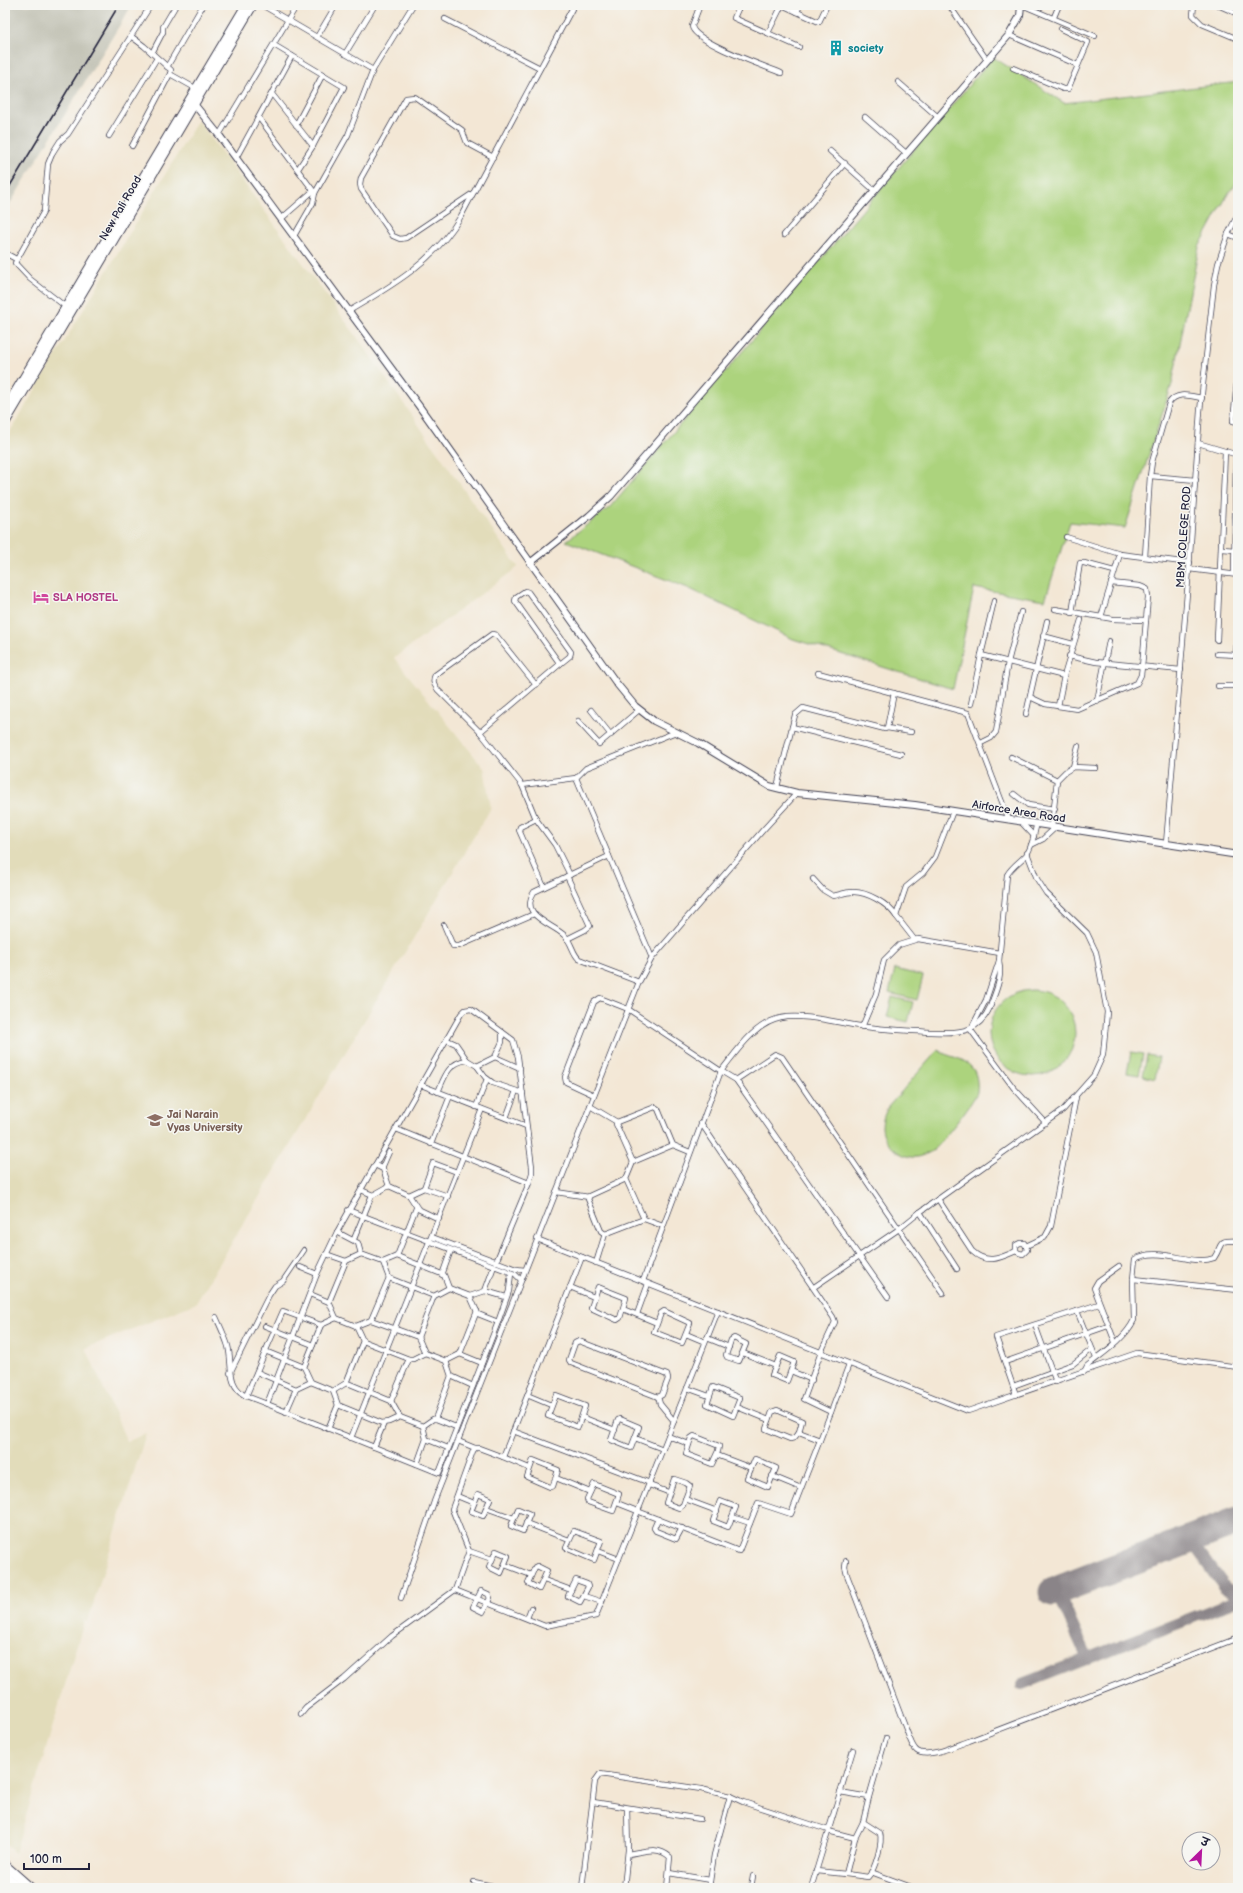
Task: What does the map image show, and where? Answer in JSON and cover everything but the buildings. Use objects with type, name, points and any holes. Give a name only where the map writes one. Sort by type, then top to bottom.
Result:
[{"type":"highway","name":"New Pali Road","points":[[5,409],[195,88],[246,5]]},
{"type":"highway","name":"New Pali Road","points":[[5,423],[253,5]]},
{"type":"highway","points":[[5,1865],[31,1888]]},
{"type":"highway","points":[[5,1874],[18,1887]]},
{"type":"street","points":[[66,307],[17,268],[15,264],[16,259],[44,211],[48,164],[53,152],[60,141],[68,134],[132,37],[151,5]]},
{"type":"street","points":[[152,53],[164,32],[163,27],[176,5]]},
{"type":"street","points":[[167,67],[204,5]]},
{"type":"street","points":[[262,5],[373,70]]},
{"type":"street","points":[[219,135],[297,5]]},
{"type":"street","points":[[317,37],[336,5]]},
{"type":"street","points":[[345,54],[375,5]]},
{"type":"street","points":[[281,219],[314,192],[348,135],[373,70],[413,5]]},
{"type":"street","points":[[349,311],[382,292],[431,256],[453,231],[574,5]]},
{"type":"street","points":[[700,5],[692,26],[692,30],[697,36],[715,46],[781,73]]},
{"type":"street","points":[[731,5],[739,7],[734,18],[799,47]]},
{"type":"street","points":[[768,33],[782,5],[819,22],[827,5]]},
{"type":"street","points":[[797,12],[800,5]]},
{"type":"street","points":[[949,5],[987,60]]},
{"type":"street","points":[[530,563],[590,516],[610,496],[1009,35],[1020,16],[1022,5],[1054,17],[1095,36]]},
{"type":"street","points":[[1054,17],[1059,5]]},
{"type":"street","points":[[1194,5],[1193,15],[1202,24],[1238,39]]},
{"type":"street","points":[[1220,6],[1238,14]]},
{"type":"street","points":[[445,19],[540,68]]},
{"type":"street","points":[[1013,68],[1066,90],[1069,87],[1088,42],[1061,29]]},
{"type":"street","points":[[1009,35],[1078,65]]},
{"type":"street","points":[[132,37],[171,71],[132,146]]},
{"type":"street","points":[[274,45],[344,87],[313,146],[298,170]]},
{"type":"street","points":[[236,158],[292,56]]},
{"type":"street","points":[[109,136],[157,58]]},
{"type":"street","points":[[170,74],[195,88]]},
{"type":"street","points":[[296,125],[323,74]]},
{"type":"street","points":[[898,82],[938,117]]},
{"type":"street","points":[[272,94],[313,146]]},
{"type":"street","points":[[474,192],[406,238],[400,239],[393,236],[361,189],[360,184],[361,178],[406,98],[410,96],[415,97],[462,130],[467,143],[492,157]]},
{"type":"street","name":"Airforce Area Road","points":[[194,104],[219,135],[419,406],[617,684],[639,710],[654,721],[698,743],[769,786],[797,794],[915,805],[1238,855]]},
{"type":"street","points":[[865,117],[906,154]]},
{"type":"street","points":[[259,118],[314,192],[313,203],[294,236]]},
{"type":"street","points":[[830,151],[874,191]]},
{"type":"street","points":[[784,235],[845,164]]},
{"type":"street","name":"MBM COLEGE ROD","points":[[1166,844],[1190,563],[1198,443],[1214,285],[1218,264],[1228,234],[1238,214]]},
{"type":"street","points":[[1228,234],[1238,238]]},
{"type":"street","points":[[5,253],[16,259]]},
{"type":"street","points":[[1238,372],[1233,421],[1238,422]]},
{"type":"street","points":[[1145,557],[1150,476],[1162,426],[1173,397],[1178,394],[1202,398]]},
{"type":"street","points":[[1189,569],[1236,574],[1237,454],[1198,443]]},
{"type":"street","points":[[1218,640],[1225,451]]},
{"type":"street","points":[[1150,476],[1196,480]]},
{"type":"street","points":[[1066,537],[1120,554],[1190,563]]},
{"type":"street","points":[[1222,548],[1236,550]]},
{"type":"street","points":[[1101,617],[1120,554]]},
{"type":"street","points":[[1072,612],[1080,564],[1084,563],[1114,571]]},
{"type":"street","points":[[1030,697],[1045,704],[1078,709],[1136,683],[1142,666],[1148,597],[1147,589],[1140,586],[1111,583]]},
{"type":"street","points":[[480,732],[570,656],[570,652],[528,592],[516,597],[515,601],[560,664]]},
{"type":"street","points":[[971,704],[994,600]]},
{"type":"street","points":[[1055,609],[1101,617],[1146,620]]},
{"type":"street","points":[[980,743],[990,738],[996,732],[1008,662],[1021,612]]},
{"type":"street","points":[[1058,706],[1069,656],[1081,620]]},
{"type":"street","points":[[1026,714],[1047,621]]},
{"type":"street","points":[[1217,654],[1237,655],[1238,627]]},
{"type":"street","points":[[536,685],[496,635],[492,634],[435,675],[434,684],[480,732],[522,785],[536,819],[555,844],[590,926],[567,939]]},
{"type":"street","points":[[1043,636],[1073,644]]},
{"type":"street","points":[[1098,701],[1109,641]]},
{"type":"street","points":[[981,655],[1064,676]]},
{"type":"street","points":[[1069,656],[1104,663],[1181,670]]},
{"type":"street","points":[[818,673],[968,713],[1009,820]]},
{"type":"street","points":[[1218,686],[1238,686]]},
{"type":"street","points":[[887,728],[894,693]]},
{"type":"street","points":[[778,788],[795,715],[803,708],[881,729],[887,728],[911,732]]},
{"type":"street","points":[[591,710],[611,734]]},
{"type":"street","points":[[578,721],[597,744],[601,744],[639,710]]},
{"type":"street","points":[[792,727],[901,754]]},
{"type":"street","points":[[522,785],[576,778],[586,768],[676,732]]},
{"type":"street","points":[[1031,844],[1043,839],[1054,827],[1057,780],[1073,766],[1078,746]]},
{"type":"street","points":[[1011,757],[1057,780]]},
{"type":"street","points":[[1073,766],[1096,768]]},
{"type":"street","points":[[576,778],[652,958]]},
{"type":"street","points":[[401,1598],[435,1499],[639,982],[652,958],[763,830],[797,794]]},
{"type":"street","points":[[1014,794],[1028,805],[1055,809]]},
{"type":"street","points":[[896,916],[906,887],[923,873],[935,857],[953,811]]},
{"type":"street","points":[[536,819],[520,827],[519,830],[544,887]]},
{"type":"street","points":[[1020,821],[1034,836]]},
{"type":"street","points":[[643,1281],[721,1071],[745,1041],[758,1030],[770,1022],[780,1018],[799,1017],[862,1027],[946,1032],[971,1028],[983,1018],[992,1002],[1001,976],[999,961],[1005,883],[1010,870],[1027,854],[1037,824]]},
{"type":"street","points":[[814,1287],[860,1256],[1046,1123],[1063,1110],[1094,1075],[1103,1055],[1107,1012],[1096,952],[1087,933],[1046,893],[1037,879],[1027,854]]},
{"type":"street","points":[[609,856],[534,892],[530,898],[530,903],[534,914],[539,919],[564,935],[579,959],[639,982]]},
{"type":"street","points":[[812,879],[823,890],[833,896],[852,892],[870,896],[887,907],[914,939]]},
{"type":"street","points":[[444,925],[453,946],[459,946],[534,914]]},
{"type":"street","points":[[862,1027],[876,994],[884,960],[890,952],[899,945],[914,939],[1000,953]]},
{"type":"street","points":[[594,1095],[566,1082],[565,1077],[594,1002],[600,998],[628,1009],[736,1080],[888,1297]]},
{"type":"street","points":[[267,1404],[326,1254],[348,1210],[361,1190],[461,1014],[465,1010],[471,1009],[513,1040],[520,1068],[532,1167],[529,1182],[485,1290]]},
{"type":"street","points":[[971,1028],[1013,1087],[1046,1123]]},
{"type":"street","points":[[477,1066],[495,1057],[502,1042],[502,1032]]},
{"type":"street","points":[[447,1040],[457,1045],[467,1060],[477,1066],[493,1083],[522,1093]]},
{"type":"street","points":[[736,1080],[775,1054],[782,1057],[944,1293]]},
{"type":"street","points":[[495,1057],[520,1068]]},
{"type":"street","points":[[438,1092],[452,1064],[467,1060]]},
{"type":"street","points":[[476,1107],[488,1079]]},
{"type":"street","points":[[421,1085],[526,1126]]},
{"type":"street","points":[[506,1118],[516,1091]]},
{"type":"street","points":[[431,1144],[450,1096]]},
{"type":"street","points":[[1026,1246],[1045,1237],[1051,1226],[1076,1096]]},
{"type":"street","points":[[590,1106],[617,1122]]},
{"type":"street","points":[[617,1122],[655,1107],[658,1109],[673,1145],[690,1152]]},
{"type":"street","points":[[351,1438],[421,1266],[482,1109]]},
{"type":"street","points":[[617,1122],[616,1124],[633,1162]]},
{"type":"street","points":[[701,1123],[835,1320],[821,1352],[804,1400],[831,1412]]},
{"type":"street","points":[[396,1129],[529,1182]]},
{"type":"street","points":[[556,1192],[589,1197],[626,1179],[633,1162],[673,1145]]},
{"type":"street","points":[[389,1152],[382,1168],[389,1186],[409,1195],[416,1208],[439,1219]]},
{"type":"street","points":[[424,1188],[433,1163],[457,1172]]},
{"type":"street","points":[[375,1165],[382,1168]]},
{"type":"street","points":[[626,1179],[644,1219]]},
{"type":"street","points":[[354,1239],[372,1195],[389,1186]]},
{"type":"street","points":[[409,1195],[424,1188],[448,1196]]},
{"type":"street","points":[[361,1190],[372,1195]]},
{"type":"street","points":[[589,1197],[588,1199],[601,1231],[605,1234]]},
{"type":"street","points":[[938,1199],[972,1251],[978,1256],[991,1260],[1016,1251]]},
{"type":"street","points":[[397,1256],[416,1208]]},
{"type":"street","points":[[348,1210],[495,1264],[521,1280]]},
{"type":"street","points":[[920,1212],[957,1269]]},
{"type":"street","points":[[605,1234],[644,1219],[663,1226]]},
{"type":"street","points":[[337,1232],[354,1239],[358,1243],[361,1254]]},
{"type":"street","points":[[596,1263],[605,1234]]},
{"type":"street","points":[[537,1239],[968,1411],[1138,1354],[1238,1367]]},
{"type":"street","points":[[431,1240],[451,1250],[495,1264],[525,1270]]},
{"type":"street","points":[[1084,1372],[1087,1366],[1131,1326],[1134,1320],[1133,1278],[1135,1259],[1139,1256],[1148,1254],[1163,1254],[1207,1260],[1214,1258],[1221,1242],[1238,1241]]},
{"type":"street","points":[[1016,1251],[1016,1245],[1020,1243],[1024,1243],[1026,1246]]},
{"type":"street","points":[[1016,1251],[1019,1254],[1023,1254],[1027,1250],[1026,1246]]},
{"type":"street","points":[[230,1373],[269,1295],[275,1286],[283,1281],[304,1250]]},
{"type":"street","points":[[442,1275],[451,1250]]},
{"type":"street","points":[[326,1254],[346,1261]]},
{"type":"street","points":[[329,1302],[346,1261],[361,1254],[383,1262],[397,1256],[442,1275],[446,1278],[449,1288]]},
{"type":"street","points":[[503,1457],[582,1257]]},
{"type":"street","points":[[371,1320],[389,1278],[383,1262]]},
{"type":"street","points":[[1115,1342],[1094,1288],[1105,1275],[1119,1266]]},
{"type":"street","points":[[300,1267],[318,1274]]},
{"type":"street","points":[[216,1317],[228,1346],[230,1373],[237,1390],[246,1396],[439,1473],[498,1322],[509,1291],[511,1273]]},
{"type":"street","points":[[389,1278],[434,1296]]},
{"type":"street","points":[[1133,1278],[1238,1290]]},
{"type":"street","points":[[637,1314],[648,1284]]},
{"type":"street","points":[[601,1286],[626,1298],[623,1309],[620,1318],[614,1319],[591,1308],[598,1287],[601,1286]]},
{"type":"street","points":[[570,1287],[594,1297]]},
{"type":"street","points":[[477,1311],[460,1354],[446,1361],[425,1353],[418,1337],[434,1296],[449,1288],[470,1296],[485,1290],[506,1297]]},
{"type":"street","points":[[310,1294],[329,1302],[336,1318]]},
{"type":"street","points":[[470,1296],[480,1316],[498,1322]]},
{"type":"street","points":[[1016,1395],[996,1337],[1099,1304]]},
{"type":"street","points":[[623,1309],[657,1323]]},
{"type":"street","points":[[246,1396],[283,1310],[321,1324],[336,1318],[356,1326],[363,1341],[409,1359],[413,1359],[425,1353]]},
{"type":"street","points":[[455,1590],[545,1626],[596,1616],[639,1512],[718,1311]]},
{"type":"street","points":[[1078,1311],[1096,1358]]},
{"type":"street","points":[[664,1312],[690,1323],[686,1334],[683,1341],[680,1343],[656,1333],[654,1330],[661,1313],[664,1312]]},
{"type":"street","points":[[356,1326],[371,1320],[418,1337]]},
{"type":"street","points":[[304,1368],[321,1324]]},
{"type":"street","points":[[1035,1325],[1056,1382]]},
{"type":"street","points":[[265,1326],[313,1345]]},
{"type":"street","points":[[1005,1362],[1108,1326]]},
{"type":"street","points":[[686,1334],[729,1347]]},
{"type":"street","points":[[734,1338],[745,1343],[746,1345],[739,1361],[726,1356],[729,1347],[734,1338]]},
{"type":"street","points":[[332,1391],[346,1383],[363,1341]]},
{"type":"street","points":[[581,1341],[667,1375],[668,1379],[662,1395],[658,1397],[571,1363],[569,1360],[575,1343],[581,1341]]},
{"type":"street","points":[[1013,1386],[1073,1364],[1092,1349]]},
{"type":"street","points":[[265,1351],[304,1368],[311,1382],[332,1391],[338,1405],[384,1423],[400,1417]]},
{"type":"street","points":[[743,1352],[776,1366]]},
{"type":"street","points":[[460,1354],[482,1363]]},
{"type":"street","points":[[780,1356],[794,1362],[787,1381],[772,1375],[776,1366],[780,1356]]},
{"type":"street","points":[[391,1401],[409,1359]]},
{"type":"street","points":[[423,1426],[435,1419],[451,1376],[446,1361]]},
{"type":"street","points":[[617,1503],[739,1551],[758,1503],[791,1514],[849,1364]]},
{"type":"street","points":[[791,1371],[812,1380]]},
{"type":"street","points":[[257,1372],[296,1388],[311,1382]]},
{"type":"street","points":[[451,1376],[473,1386]]},
{"type":"street","points":[[346,1383],[391,1401],[400,1417],[423,1426]]},
{"type":"street","points":[[716,1386],[740,1398],[734,1414],[731,1416],[708,1406],[706,1402],[709,1396],[711,1390],[716,1386]]},
{"type":"street","points":[[286,1412],[296,1388]]},
{"type":"street","points":[[687,1388],[709,1396]]},
{"type":"street","points":[[527,1395],[551,1405]]},
{"type":"street","points":[[556,1395],[583,1405],[586,1408],[582,1417],[578,1427],[575,1428],[549,1417],[548,1414],[556,1395]]},
{"type":"street","points":[[658,1397],[660,1404],[674,1421]]},
{"type":"street","points":[[328,1429],[338,1405]]},
{"type":"street","points":[[737,1407],[769,1420]]},
{"type":"street","points":[[774,1411],[779,1411],[802,1421],[797,1436],[790,1439],[766,1428],[769,1420],[774,1411]]},
{"type":"street","points":[[582,1417],[615,1430]]},
{"type":"street","points":[[435,1419],[456,1427]]},
{"type":"street","points":[[620,1419],[639,1427],[635,1438],[631,1448],[611,1440],[618,1420],[620,1419]]},
{"type":"street","points":[[374,1447],[384,1423]]},
{"type":"street","points":[[417,1464],[426,1439],[423,1426]]},
{"type":"street","points":[[514,1431],[668,1492]]},
{"type":"street","points":[[799,1432],[820,1440]]},
{"type":"street","points":[[668,1436],[689,1444]]},
{"type":"street","points":[[697,1436],[719,1446],[717,1455],[712,1464],[708,1464],[686,1454],[691,1438],[697,1436]]},
{"type":"street","points":[[635,1438],[663,1449]]},
{"type":"street","points":[[426,1439],[448,1448]]},
{"type":"street","points":[[458,1441],[530,1468]]},
{"type":"street","points":[[301,1714],[306,1708],[344,1679],[392,1636],[455,1590],[469,1551],[452,1509],[475,1448]]},
{"type":"street","points":[[717,1455],[751,1468]]},
{"type":"street","points":[[755,1459],[776,1468],[772,1476],[768,1487],[747,1478],[755,1459]]},
{"type":"street","points":[[536,1460],[557,1468],[559,1472],[556,1478],[551,1487],[535,1482],[527,1477],[532,1462],[536,1460]]},
{"type":"street","points":[[772,1476],[801,1488]]},
{"type":"street","points":[[556,1478],[590,1492]]},
{"type":"street","points":[[674,1479],[680,1480],[690,1486],[681,1508],[667,1504],[668,1492],[674,1479]]},
{"type":"street","points":[[596,1484],[618,1492],[619,1496],[617,1503],[614,1510],[611,1511],[588,1502],[593,1485],[596,1484]]},
{"type":"street","points":[[478,1494],[490,1499],[483,1516],[471,1511],[474,1503],[478,1494]]},
{"type":"street","points":[[457,1496],[474,1503]]},
{"type":"street","points":[[685,1499],[716,1511]]},
{"type":"street","points":[[720,1501],[736,1507],[732,1517],[728,1527],[712,1521],[720,1501]]},
{"type":"street","points":[[486,1508],[514,1518]]},
{"type":"street","points":[[518,1509],[530,1514],[526,1523],[523,1531],[511,1526],[518,1509]]},
{"type":"street","points":[[732,1517],[750,1523]]},
{"type":"street","points":[[658,1519],[654,1528],[656,1531],[676,1539],[682,1528]]},
{"type":"street","points":[[526,1523],[569,1540]]},
{"type":"street","points":[[577,1531],[600,1540],[601,1543],[598,1551],[595,1560],[591,1560],[567,1550],[566,1548],[573,1532],[577,1531]]},
{"type":"street","points":[[469,1551],[492,1559]]},
{"type":"street","points":[[496,1551],[507,1555],[506,1565],[502,1572],[500,1573],[490,1568],[492,1559],[496,1551]]},
{"type":"street","points":[[598,1551],[619,1559]]},
{"type":"street","points":[[846,1561],[845,1567],[847,1575],[909,1737],[918,1752],[927,1754],[969,1741],[1238,1638]]},
{"type":"street","points":[[506,1565],[531,1575]]},
{"type":"street","points":[[537,1566],[547,1571],[544,1580],[540,1589],[528,1584],[531,1575],[537,1566]]},
{"type":"street","points":[[544,1580],[571,1590]]},
{"type":"street","points":[[575,1581],[588,1586],[581,1602],[569,1597],[571,1590],[575,1581]]},
{"type":"street","points":[[482,1591],[489,1595],[488,1603],[483,1612],[476,1610],[473,1605],[476,1598],[479,1592],[482,1591]]},
{"type":"street","points":[[584,1596],[602,1602]]},
{"type":"street","points":[[527,1618],[532,1608]]},
{"type":"street","points":[[846,1874],[855,1838],[863,1822],[886,1738]]},
{"type":"street","points":[[810,1888],[853,1750]]},
{"type":"street","points":[[582,1888],[596,1781],[600,1774],[688,1787],[730,1796],[743,1802],[855,1838]]},
{"type":"street","points":[[840,1792],[869,1797]]},
{"type":"street","points":[[709,1888],[714,1855],[730,1796]]},
{"type":"street","points":[[593,1802],[700,1819]]},
{"type":"street","points":[[624,1888],[628,1854],[628,1808]]},
{"type":"street","points":[[816,1871],[868,1878],[882,1842],[876,1829],[863,1822]]},
{"type":"street","points":[[628,1854],[651,1850],[662,1851],[670,1857],[667,1888]]},
{"type":"street","points":[[871,1872],[914,1888]]},
{"type":"street","points":[[669,1873],[710,1880]]},
{"type":"street","points":[[751,1888],[753,1876]]},
{"type":"street","points":[[474,1882],[502,1888]]},
{"type":"shaded area","points":[[5,5],[132,5],[5,212]]},
{"type":"shaded area","name":"Jai Narain Vyas University","points":[[198,120],[357,337],[518,567],[394,658],[484,768],[491,808],[196,1303],[86,1348],[127,1442],[146,1433],[88,1622],[84,1621],[15,1853],[5,1844],[5,440]]},
{"type":"green space","points":[[993,57],[1064,103],[1238,82],[1238,181],[1228,194],[1199,247],[1172,384],[1125,528],[1070,522],[1045,600],[974,588],[953,689],[793,639],[688,588],[566,541],[610,507]]},
{"type":"green space","points":[[895,969],[923,976],[917,1000],[889,993]]},
{"type":"green space","points":[[1032,990],[1048,993],[1056,997],[1068,1009],[1072,1017],[1075,1033],[1072,1049],[1068,1057],[1056,1069],[1048,1073],[1032,1076],[1016,1073],[1008,1069],[996,1057],[992,1049],[989,1033],[992,1017],[996,1009],[1008,997],[1016,993]]},
{"type":"green space","points":[[892,997],[913,1002],[908,1022],[887,1017]]},
{"type":"green space","points":[[938,1050],[942,1053],[964,1061],[972,1068],[977,1079],[977,1092],[957,1122],[933,1150],[922,1156],[908,1157],[890,1146],[886,1140],[882,1127],[883,1119],[888,1107]]},
{"type":"green space","points":[[1131,1052],[1143,1054],[1139,1075],[1127,1073]]},
{"type":"green space","points":[[1147,1055],[1159,1057],[1155,1079],[1143,1076]]},
{"type":"taxiway","points":[[1190,1539],[1224,1586],[1238,1596]]},
{"type":"taxiway","points":[[1057,1591],[1088,1659]]},
{"type":"taxiway","points":[[1022,1684],[1238,1600]]},
{"type":"runway","points":[[1053,1592],[1238,1521]]},
{"type":"railway","points":[[5,194],[119,5]]},
{"type":"place","name":"society","points":[[836,48]]},
{"type":"place","name":"SLA HOSTEL","points":[[41,597]]},
{"type":"place","name":"Jai Narain Vyas University","points":[[155,1120]]}]
